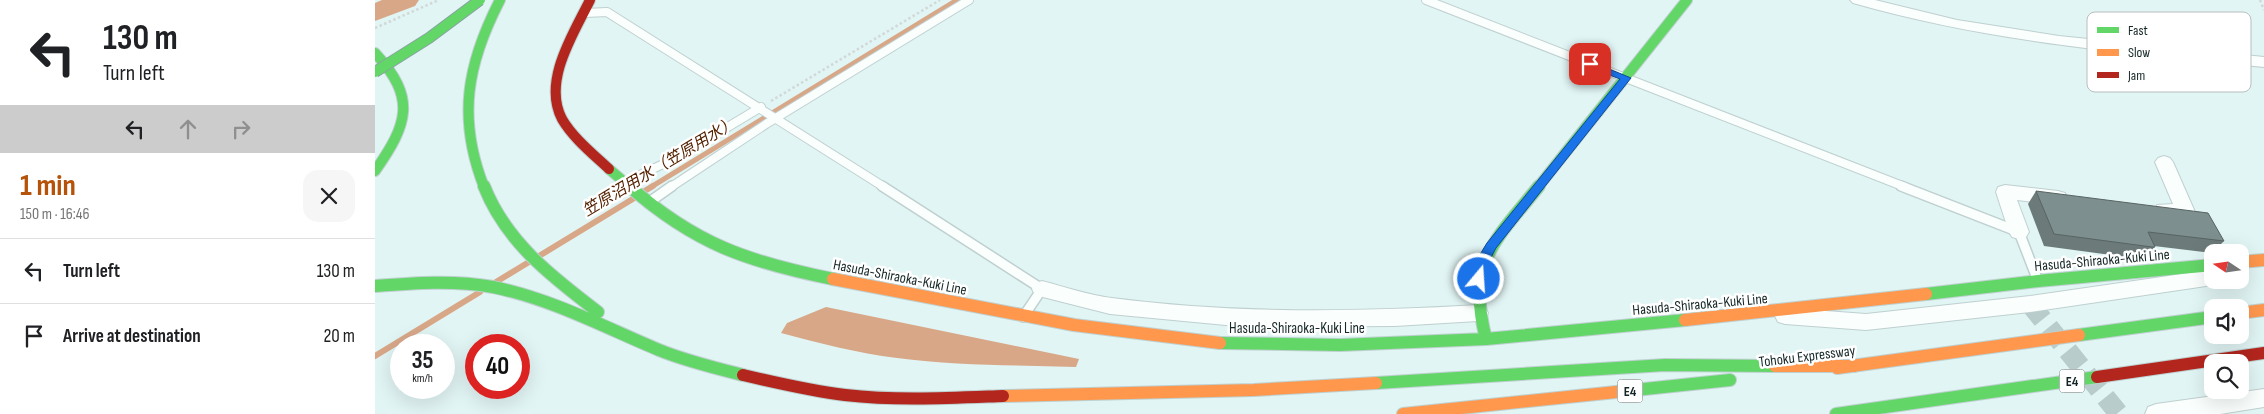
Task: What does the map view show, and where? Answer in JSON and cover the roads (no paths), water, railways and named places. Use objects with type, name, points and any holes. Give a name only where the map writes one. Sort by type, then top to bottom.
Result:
[{"type":"main road","points":[[375,72],[429,38],[480,0]]},
{"type":"main road","points":[[500,0],[483,34],[469,87],[471,141],[477,169],[487,195],[499,216],[522,247],[552,276],[631,337]]},
{"type":"main road","name":"Hasuda-Shiraoka-Kuki Line","points":[[590,0],[565,54],[555,84],[559,112],[573,133],[648,203],[681,227],[722,248],[793,270],[1023,317],[1151,338],[1241,345],[1340,345],[1486,339],[1765,314],[2038,281],[2204,266]]},
{"type":"main road","points":[[1486,339],[1478,313],[1476,293],[1481,265],[1491,246],[1687,0]]},
{"type":"main road","points":[[375,53],[394,70],[399,79],[405,103],[403,122],[394,143],[375,171]]},
{"type":"main road","points":[[2249,261],[2264,260]]},
{"type":"main road","points":[[375,286],[409,283],[456,284],[492,288],[523,295],[591,318],[660,350],[699,364],[753,378],[846,395],[905,399],[1253,390],[1665,365],[1855,366]]},
{"type":"main road","points":[[2249,312],[2264,310]]},
{"type":"main road","name":"Tohoku Expressway","points":[[1403,414],[1855,366],[2204,318]]},
{"type":"main road","name":"E4","points":[[1836,414],[2264,354]]},
{"type":"main road","points":[[1858,414],[1881,408]]},
{"type":"street","points":[[1857,0],[1904,15],[2016,35],[2087,43]]},
{"type":"street","points":[[2251,61],[2264,62]]},
{"type":"street","points":[[2148,208],[2186,212],[2164,162]]},
{"type":"street","points":[[2019,232],[2005,192],[2072,199]]},
{"type":"street","points":[[1765,314],[1866,322],[2030,304],[2204,278]]},
{"type":"street","points":[[1043,288],[1110,306],[1247,318],[1387,318],[1478,313]]},
{"type":"street","points":[[2156,414],[2264,398]]},
{"type":"lane","points":[[648,203],[693,171],[969,0]]},
{"type":"lane","points":[[1426,0],[2019,232],[2038,281]]},
{"type":"lane","points":[[584,13],[607,12],[1043,288],[1023,317]]},
{"type":"lane","points":[[625,182],[708,140],[761,108]]},
{"type":"waterway","points":[[375,13],[405,0]]},
{"type":"waterway","name":"笠原沼用水（笠原用水）","points":[[651,187],[957,0]]},
{"type":"waterway","name":"笠原沼用水（笠原用水）","points":[[643,192],[653,186]]},
{"type":"waterway","name":"笠原沼用水（笠原用水）","points":[[539,256],[636,197]]},
{"type":"waterway","name":"笠原沼用水（笠原用水）","points":[[496,282],[529,262]]},
{"type":"waterway","name":"笠原沼用水（笠原用水）","points":[[375,356],[480,292]]},
{"type":"tunnel","points":[[2030,304],[2119,414]]}]
